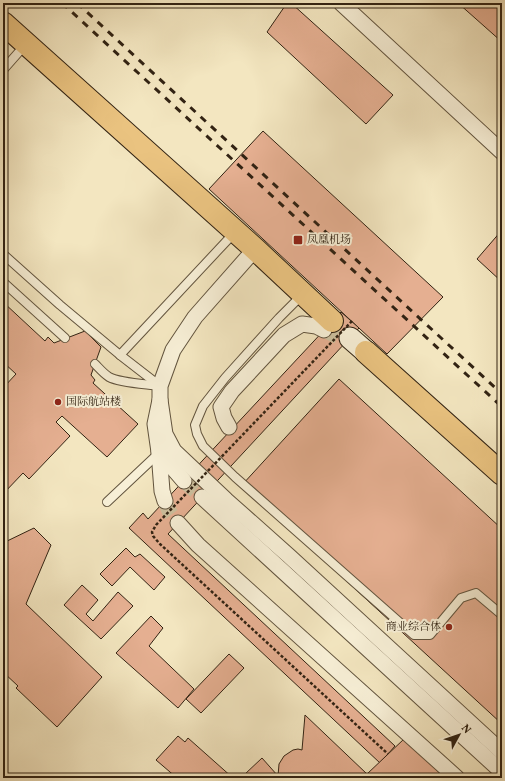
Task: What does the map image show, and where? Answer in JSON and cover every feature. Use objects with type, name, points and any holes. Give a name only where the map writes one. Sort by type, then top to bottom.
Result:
[{"type":"main road","points":[[3,23],[255,249],[345,334],[502,474]]},
{"type":"street","points":[[342,3],[502,152]]},
{"type":"street","points":[[165,501],[162,491],[155,424],[160,393],[174,350],[195,317],[255,249]]},
{"type":"street","points":[[229,427],[224,418],[221,407],[232,391],[284,335],[302,324],[316,326],[345,334]]},
{"type":"street","points":[[160,393],[165,434],[174,451],[502,752]]},
{"type":"street","points":[[159,452],[184,481]]},
{"type":"street","points":[[202,497],[502,772]]},
{"type":"street","points":[[182,528],[457,778]]},
{"type":"lane","points":[[3,70],[26,45]]},
{"type":"lane","points":[[120,355],[235,232]]},
{"type":"lane","points":[[3,254],[60,305],[120,355],[160,393]]},
{"type":"lane","points":[[3,282],[65,338]]},
{"type":"lane","points":[[302,294],[225,378],[203,406],[195,425],[197,434],[203,446],[235,477],[414,635],[430,635],[461,598],[476,593],[502,615]]},
{"type":"lane","points":[[94,364],[105,374],[114,379],[129,382],[160,393]]},
{"type":"lane","points":[[108,502],[159,452]]},
{"type":"path","points":[[345,334],[156,525],[152,532],[153,536],[160,544],[388,754]]},
{"type":"building","points":[[287,3],[291,3],[393,95],[366,124],[267,32]]},
{"type":"building","points":[[458,3],[502,3],[502,42]]},
{"type":"building","points":[[263,131],[443,297],[387,354],[209,189]]},
{"type":"building","points":[[502,230],[502,282],[477,259]]},
{"type":"building","name":"国际航站楼","points":[[3,302],[45,341],[48,337],[54,343],[85,331],[101,347],[91,375],[95,380],[93,383],[138,424],[107,457],[62,416],[56,422],[70,436],[29,479],[23,473],[3,494],[3,388],[16,374],[3,362]]},
{"type":"building","points":[[341,312],[359,328],[168,534],[395,746],[380,763],[129,528],[143,513],[148,519]]},
{"type":"building","name":"商业综合体","points":[[339,379],[502,529],[502,724],[242,485]]},
{"type":"building","points":[[34,528],[51,545],[26,604],[102,677],[57,727],[16,688],[18,686],[3,672],[3,543]]},
{"type":"building","points":[[126,548],[135,557],[140,554],[165,577],[154,590],[130,567],[112,586],[100,574]]},
{"type":"building","points":[[82,585],[98,600],[86,614],[93,621],[118,592],[133,606],[101,639],[64,605]]},
{"type":"building","points":[[151,616],[163,628],[149,646],[194,689],[178,708],[116,653]]},
{"type":"building","points":[[229,654],[244,668],[201,713],[186,699]]},
{"type":"building","points":[[305,715],[367,774],[404,739],[445,778],[249,778],[245,774],[262,758],[278,776],[279,764],[284,756],[293,750],[302,750]]},
{"type":"building","points":[[178,736],[185,742],[188,738],[233,778],[177,778],[156,760]]},
{"type":"tunnel","points":[[324,330],[347,341]]},
{"type":"tunnel","points":[[184,481],[202,497]]},
{"type":"tunnel","points":[[165,501],[169,511],[178,523]]},
{"type":"railway","points":[[62,3],[502,407]]},
{"type":"railway","points":[[77,3],[502,394]]},
{"type":"place","name":"凤凰机场","points":[[298,240]]},
{"type":"place","name":"国际航站楼","points":[[58,402]]},
{"type":"place","name":"商业综合体","points":[[449,627]]}]
